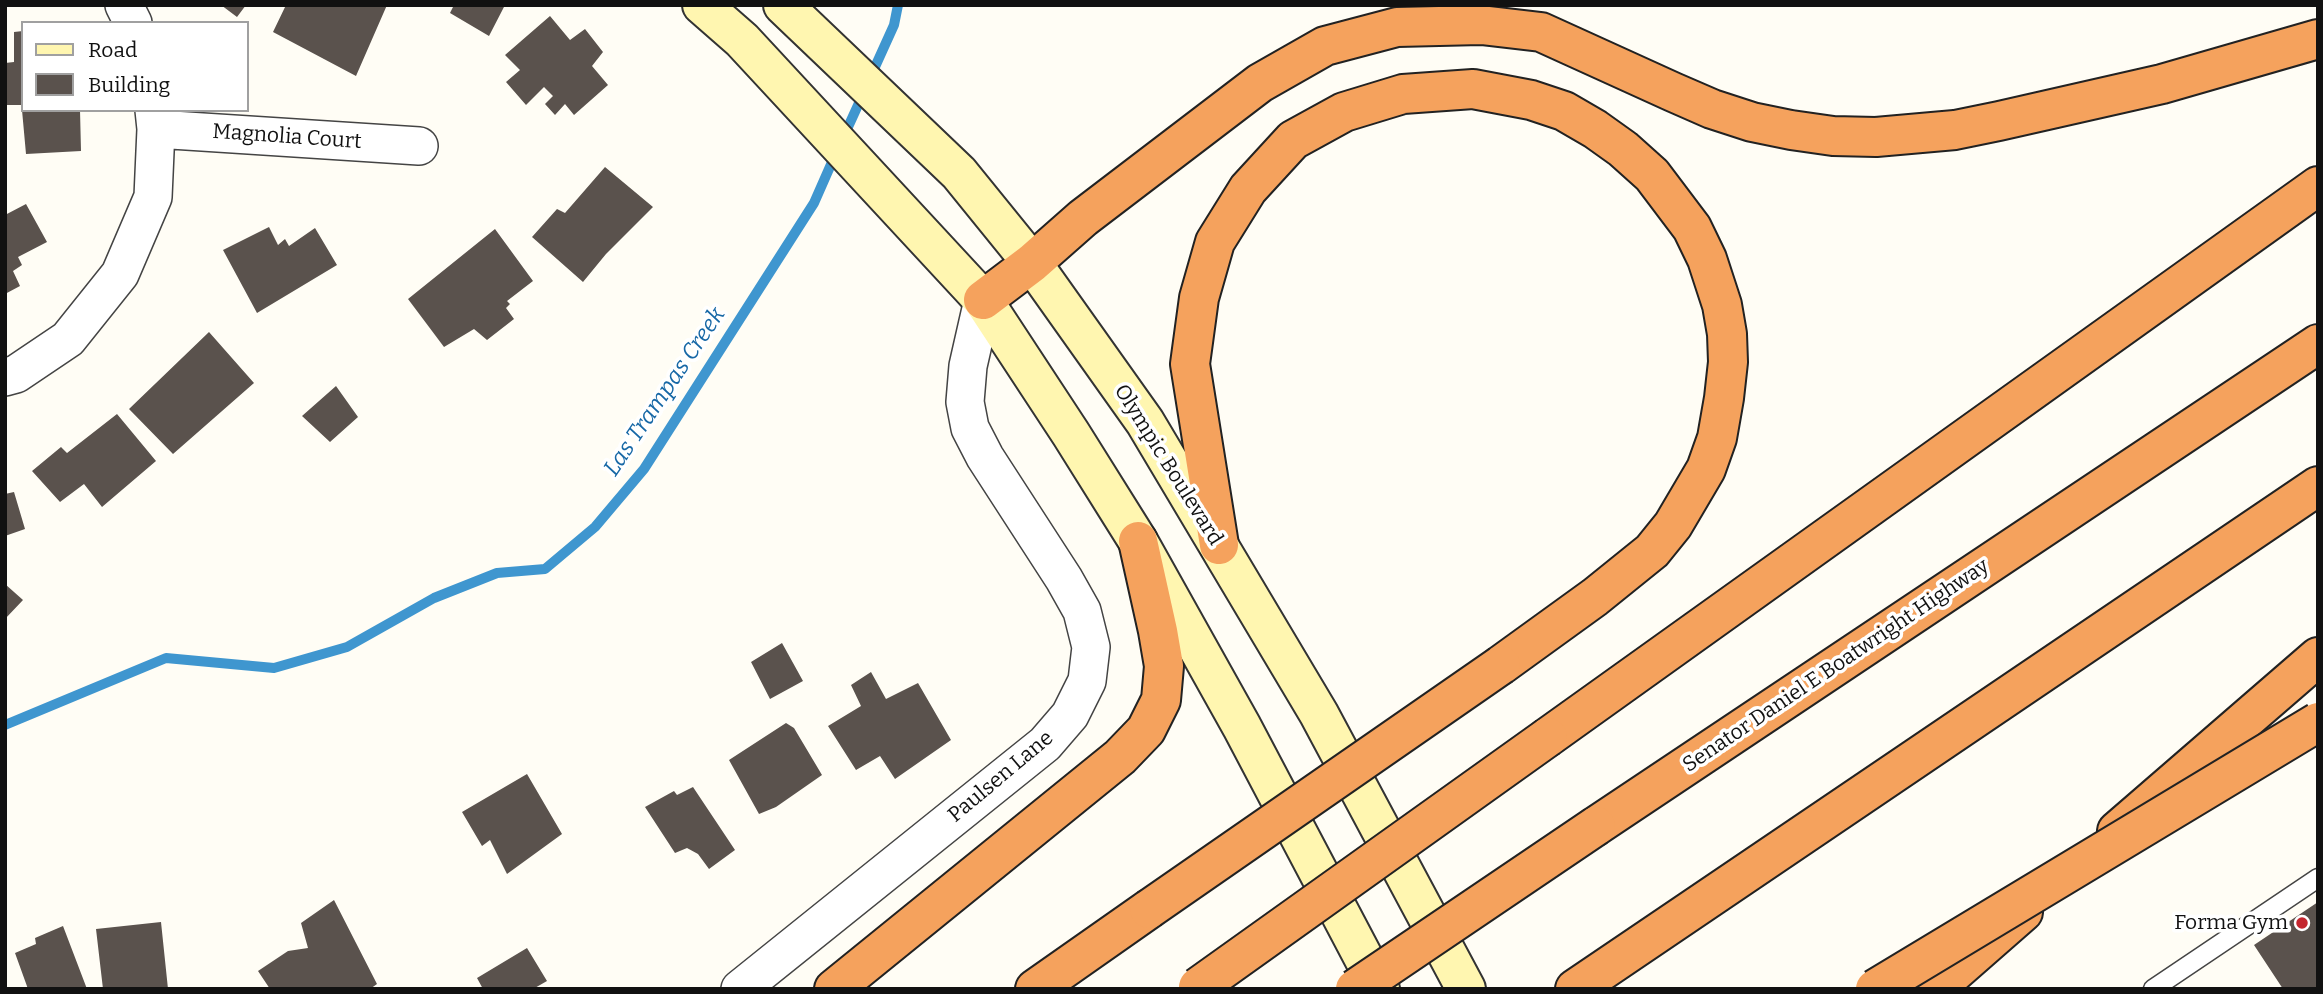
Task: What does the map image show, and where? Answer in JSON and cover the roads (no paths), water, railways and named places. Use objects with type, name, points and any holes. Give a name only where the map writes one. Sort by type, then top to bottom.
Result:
[{"type":"highway","points":[[983,300],[1083,218],[1260,83],[1325,46],[1397,26],[1481,25],[1541,32],[1712,109],[1752,122],[1833,136],[1875,137],[1955,130],[2191,76],[2318,39]]},
{"type":"highway","points":[[1035,989],[1595,597],[1652,551],[1673,525],[1706,469],[1717,438],[1728,362],[1727,334],[1722,305],[1707,259],[1692,228],[1652,175],[1623,149],[1564,111],[1531,100],[1473,89],[1403,94],[1344,112],[1293,140],[1248,189],[1215,242],[1199,298],[1189,364],[1219,545]]},
{"type":"highway","points":[[1197,988],[2318,186]]},
{"type":"highway","name":"Senator Daniel E Boatwright Highway","points":[[1355,989],[2318,344]]},
{"type":"highway","points":[[1575,989],[2318,486]]},
{"type":"highway","points":[[834,989],[1120,757],[1146,730],[1161,700],[1164,666],[1139,541]]},
{"type":"highway","points":[[1935,989],[2318,657]]},
{"type":"highway","points":[[1875,989],[2318,722]]},
{"type":"main road","points":[[702,5],[742,40],[983,300],[1139,541],[1242,727],[1380,989]]},
{"type":"main road","name":"Olympic Boulevard","points":[[783,5],[959,173],[1031,263],[1145,422],[1319,714],[1466,989]]},
{"type":"street","points":[[124,5],[132,21]]},
{"type":"street","points":[[5,377],[16,374],[68,339],[120,274],[153,197],[155,120]]},
{"type":"street","name":"Magnolia Court","points":[[155,120],[419,146]]},
{"type":"street","name":"Paulsen Lane","points":[[740,989],[1045,744],[1070,715],[1087,681],[1091,647],[1082,611],[985,457],[970,428],[965,402],[968,366],[983,300]]},
{"type":"lane","points":[[2153,989],[2318,878]]},
{"type":"waterway","name":"Las Trampas Creek","points":[[870,78],[894,25],[898,5]]},
{"type":"waterway","name":"Las Trampas Creek","points":[[843,138],[864,92]]},
{"type":"waterway","name":"Las Trampas Creek","points":[[5,725],[166,658],[274,668],[347,647],[434,598],[497,573],[545,569],[595,527],[644,469],[814,203],[836,153]]},
{"type":"place","name":"Forma Gym","points":[[2302,923]]}]
